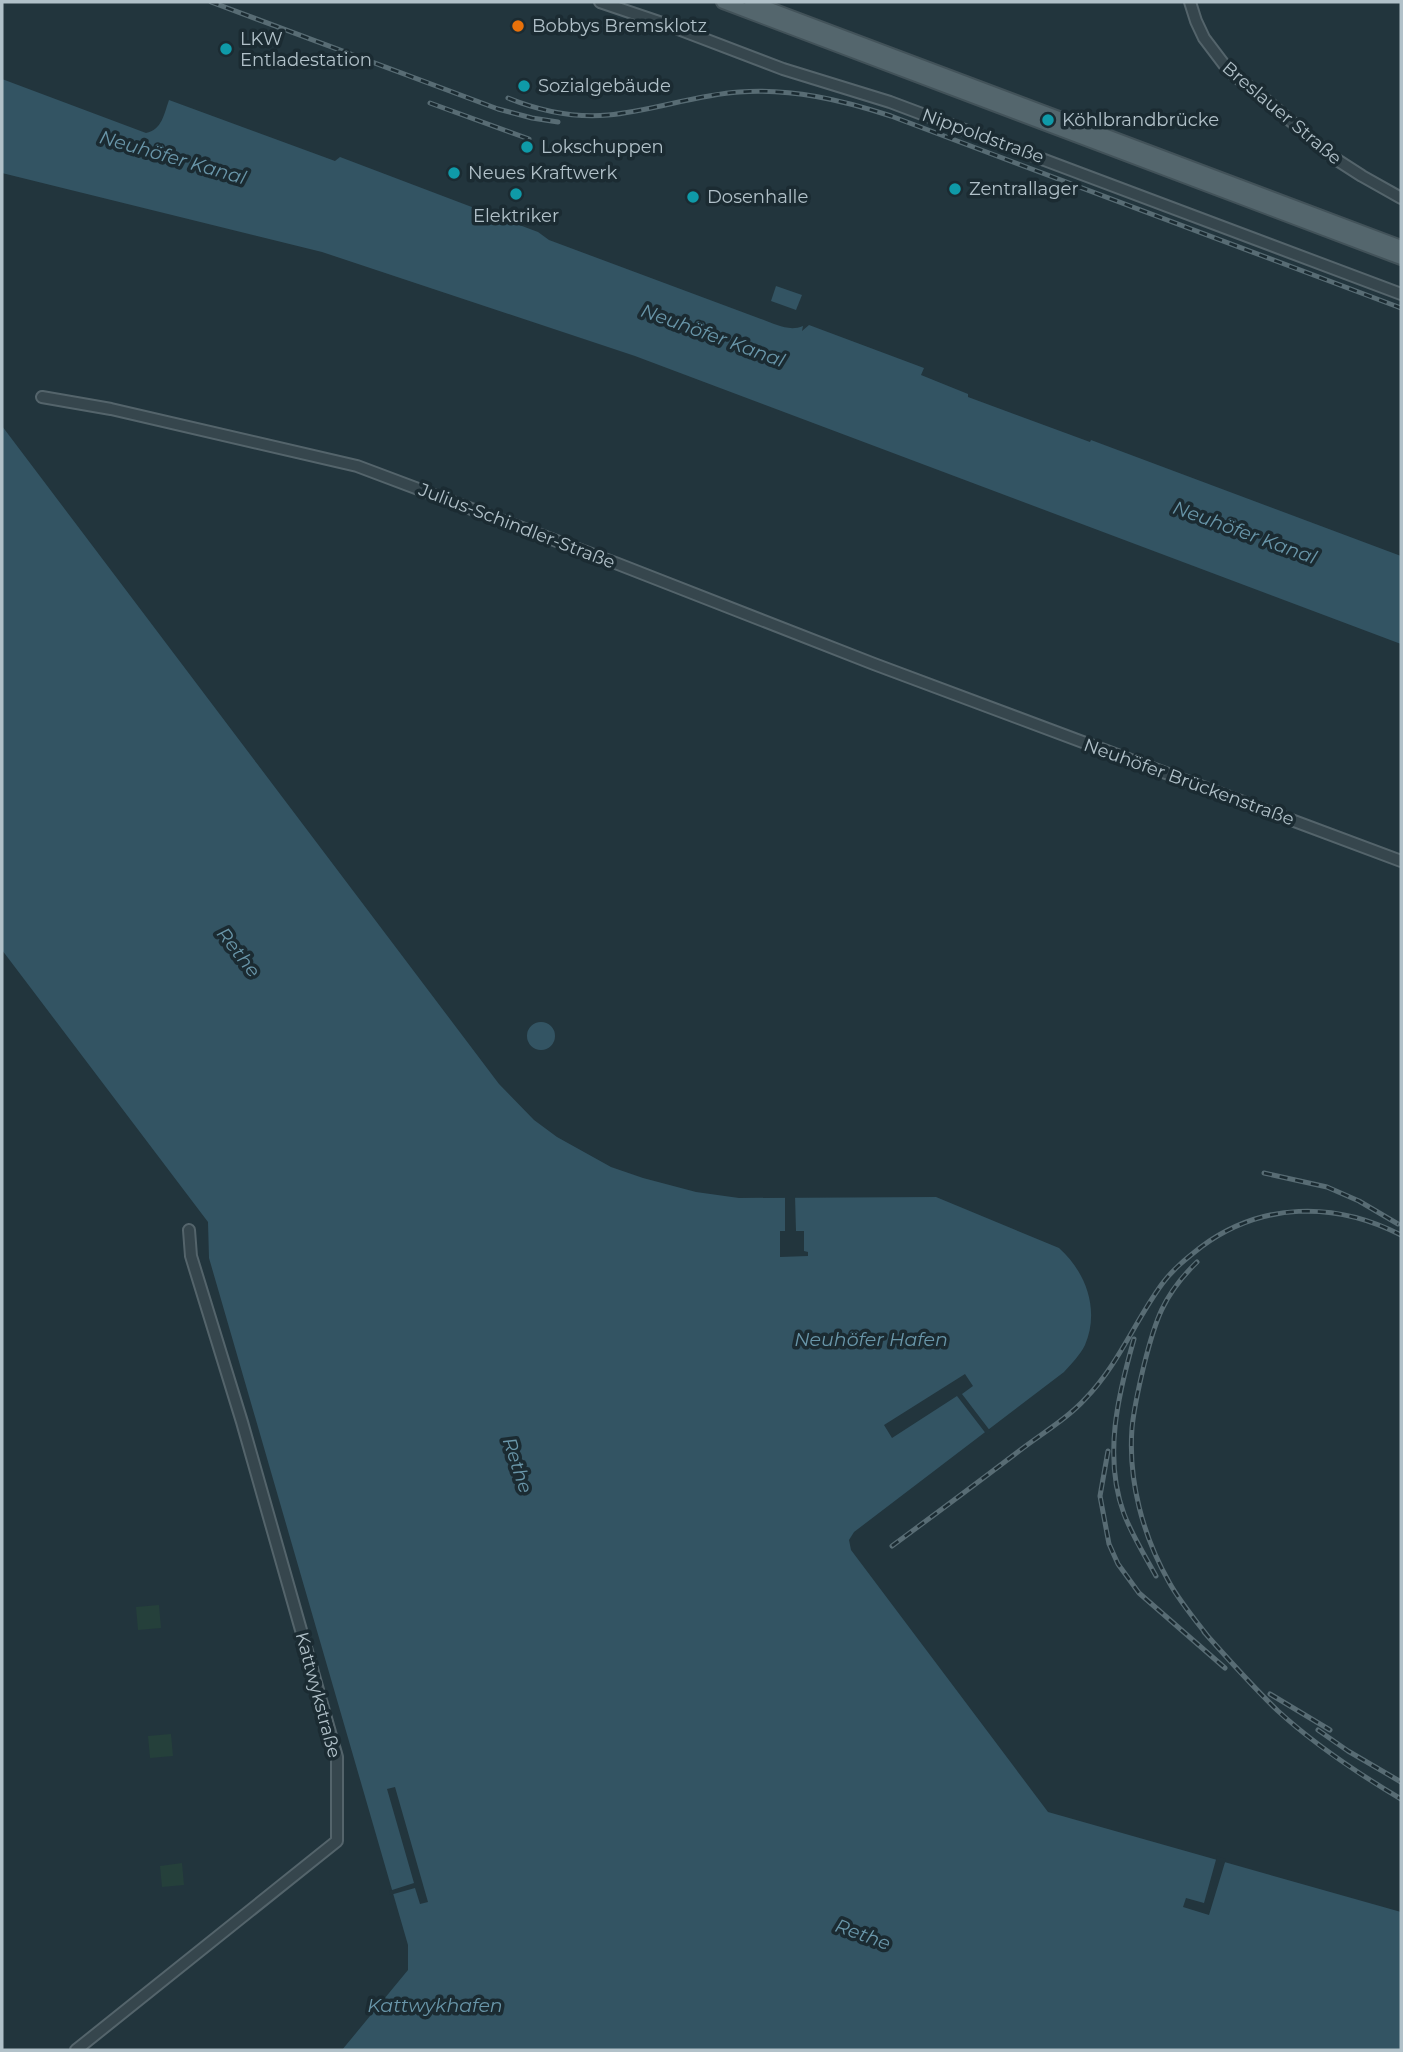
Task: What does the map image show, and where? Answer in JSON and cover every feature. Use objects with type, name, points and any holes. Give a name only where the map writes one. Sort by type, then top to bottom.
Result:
[{"type":"main road","points":[[723,2],[1401,258]]},
{"type":"main road","points":[[751,2],[1401,247]]},
{"type":"street","name":"Nippoldstraße","points":[[600,2],[783,69],[890,102],[1401,294]]},
{"type":"street","name":"Breslauer Straße","points":[[1190,2],[1203,38],[1229,71],[1334,158],[1401,198]]},
{"type":"street","name":"Julius-Schindler-Straße","points":[[42,397],[111,409],[357,466],[978,703]]},
{"type":"street","name":"Neuhöfer Brückenstraße","points":[[978,703],[1401,860]]},
{"type":"street","name":"Kattwykstraße","points":[[76,2050],[337,1841],[337,1757],[242,1422],[191,1256],[189,1230]]},
{"type":"green space","points":[[159,1605],[161,1628],[138,1630],[136,1607]]},
{"type":"green space","points":[[171,1734],[173,1756],[150,1758],[148,1736]]},
{"type":"green space","points":[[182,1863],[184,1885],[162,1887],[160,1866]]},
{"type":"water","name":"Neuhöfer Kanal","points":[[2,79],[146,133],[159,125],[169,100],[335,161],[340,157],[538,232],[549,240],[777,325],[787,328],[803,326],[802,331],[809,325],[924,368],[921,375],[968,394],[968,397],[1401,556],[1401,644],[635,356],[322,252],[2,173]]},
{"type":"water","points":[[776,286],[802,295],[796,310],[771,301]]},
{"type":"water","points":[[2,426],[499,1084],[534,1120],[557,1137],[611,1167],[696,1192],[739,1198],[936,1197],[1059,1248],[1077,1268],[1088,1292],[1091,1318],[1085,1345],[1078,1356],[1064,1372],[854,1532],[849,1540],[851,1550],[1048,1812],[1401,1912],[1401,2050],[342,2050],[408,1970],[408,1945],[209,1258],[208,1222],[2,950]]},
{"type":"water","points":[[541,1022],[551,1026],[555,1036],[551,1046],[541,1050],[531,1046],[527,1036],[531,1026]]},
{"type":"pier","points":[[785,1195],[795,1195],[796,1231],[804,1231],[804,1251],[808,1252],[808,1256],[780,1257],[780,1231],[785,1231]]},
{"type":"pier","points":[[965,1374],[973,1386],[962,1394],[991,1432],[987,1435],[957,1396],[892,1438],[884,1425]]},
{"type":"pier","points":[[395,1787],[428,1902],[420,1904],[415,1888],[390,1895],[389,1891],[414,1883],[387,1789]]},
{"type":"pier","points":[[1217,1856],[1226,1859],[1209,1915],[1183,1907],[1186,1898],[1204,1903]]},
{"type":"railway","points":[[211,2],[498,109],[558,122]]},
{"type":"railway","points":[[508,98],[532,107],[595,116],[739,92],[778,92],[835,100],[891,116],[1401,308]]},
{"type":"railway","points":[[430,103],[529,139]]},
{"type":"railway","points":[[1264,1173],[1327,1187],[1359,1201],[1398,1224]]},
{"type":"railway","points":[[892,1546],[1079,1406],[1108,1371],[1166,1279],[1196,1251],[1224,1232],[1248,1221],[1299,1211],[1350,1216],[1401,1235]]},
{"type":"railway","points":[[1197,1262],[1168,1297],[1157,1322],[1137,1396],[1131,1448],[1139,1508],[1152,1546],[1173,1589],[1210,1639]]},
{"type":"railway","points":[[1134,1339],[1118,1404],[1114,1470],[1124,1514],[1156,1576]]},
{"type":"railway","points":[[1108,1451],[1100,1496],[1109,1544],[1118,1564],[1139,1593],[1225,1668]]},
{"type":"railway","points":[[1204,1632],[1292,1724],[1401,1799]]},
{"type":"railway","points":[[1270,1694],[1330,1730]]},
{"type":"railway","points":[[1318,1730],[1401,1782]]},
{"type":"place","name":"Bobbys Bremsklotz","points":[[518,26]]},
{"type":"place","name":"LKW Entladestation","points":[[226,49]]},
{"type":"place","name":"Sozialgebäude","points":[[524,86]]},
{"type":"place","name":"Köhlbrandbrücke","points":[[1048,120]]},
{"type":"place","name":"Lokschuppen","points":[[527,147]]},
{"type":"place","name":"Neues Kraftwerk","points":[[454,173]]},
{"type":"place","name":"Zentrallager","points":[[955,189]]},
{"type":"place","name":"Elektriker","points":[[516,194]]},
{"type":"place","name":"Dosenhalle","points":[[693,197]]},
{"type":"water label","name":"Rethe","points":[[239,952]]},
{"type":"water label","name":"Neuhöfer Hafen","points":[[871,1339]]},
{"type":"water label","name":"Rethe","points":[[518,1465]]},
{"type":"water label","name":"Rethe","points":[[863,1934]]},
{"type":"water label","name":"Kattwykhafen","points":[[435,2005]]}]
